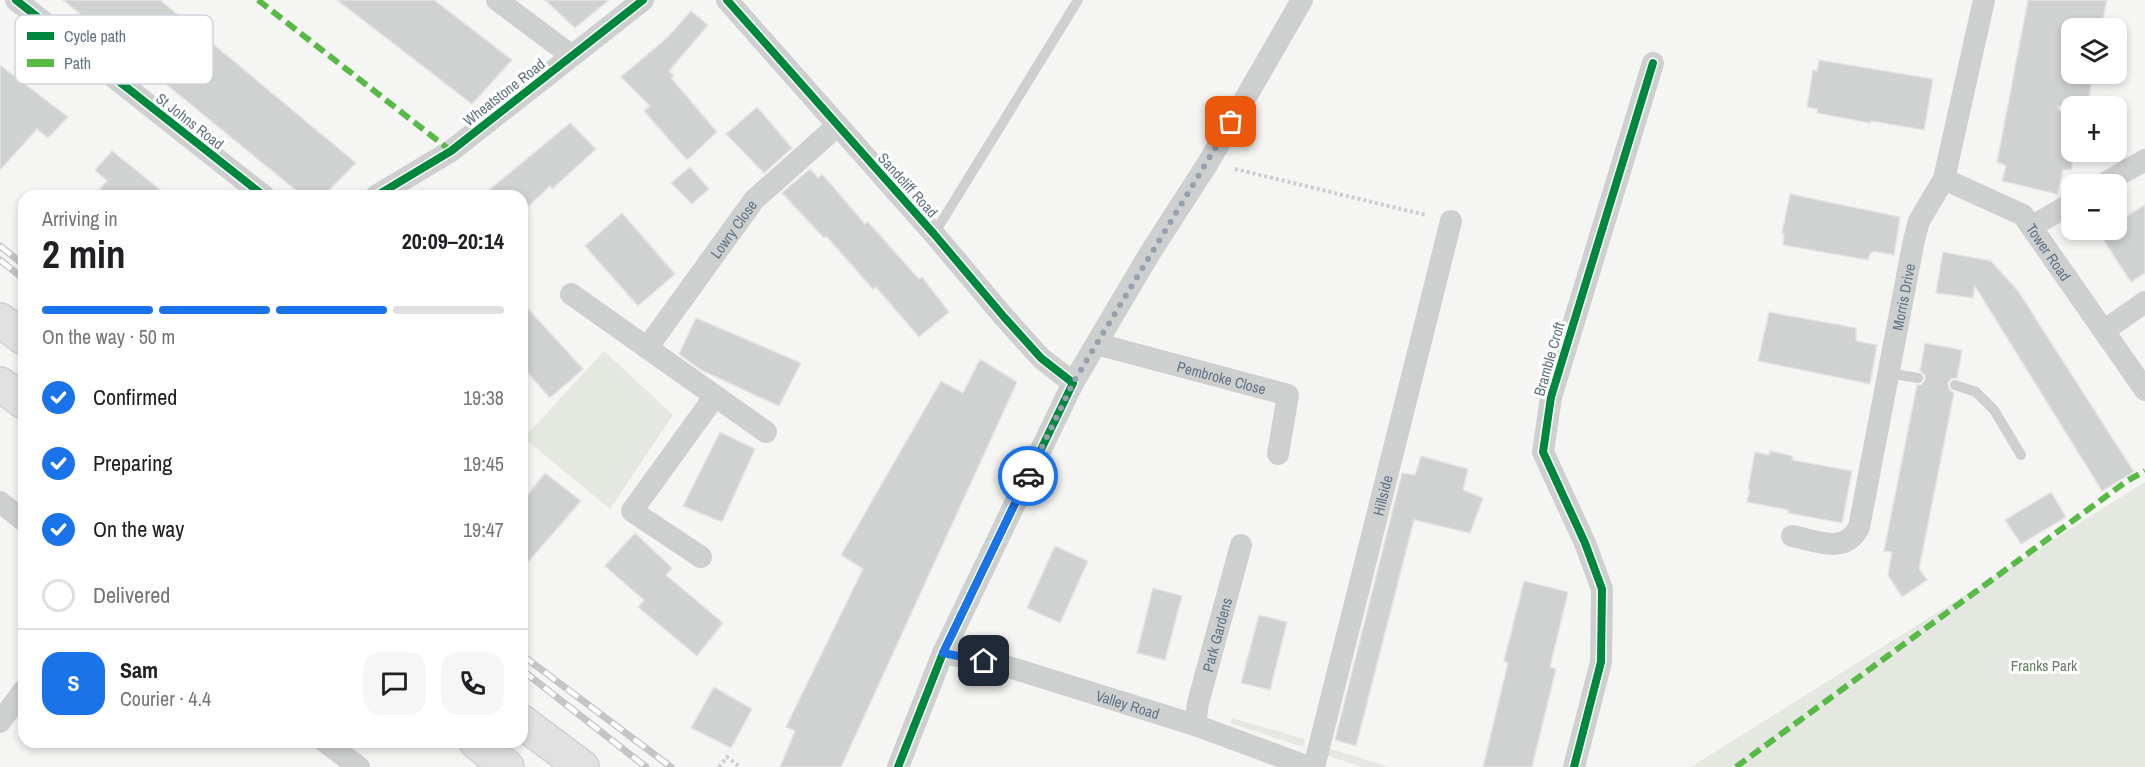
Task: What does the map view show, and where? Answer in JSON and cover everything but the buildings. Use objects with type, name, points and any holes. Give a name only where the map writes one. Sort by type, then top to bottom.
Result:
[{"type":"main road","points":[[0,320],[18,334]]},
{"type":"main road","points":[[0,384],[18,398]]},
{"type":"main road","points":[[528,726],[582,767]]},
{"type":"main road","points":[[483,748],[507,767]]},
{"type":"street","name":"St Johns Road","points":[[16,0],[35,15]]},
{"type":"street","points":[[497,0],[572,56]]},
{"type":"street","name":"Wheatstone Road","points":[[386,190],[451,151],[643,0]]},
{"type":"street","name":"Sandcliff Road","points":[[727,0],[1041,358],[1073,383]]},
{"type":"street","points":[[898,767],[943,653],[1073,383],[1150,253],[1208,163],[1302,0]]},
{"type":"street","name":"Morris Drive","points":[[1792,536],[1839,544],[1855,536],[1859,527],[1919,220],[1944,179],[1984,0]]},
{"type":"street","name":"Bramble Croft","points":[[1574,767],[1600,662],[1602,590],[1585,543],[1543,452],[1551,397],[1653,63]]},
{"type":"street","name":"St Johns Road","points":[[122,84],[256,190]]},
{"type":"street","name":"Lowry Close","points":[[647,348],[754,200],[837,126]]},
{"type":"street","points":[[2120,174],[2145,160]]},
{"type":"street","name":"Tower Road","points":[[1944,179],[2023,215],[2145,390]]},
{"type":"street","points":[[2031,227],[2061,209]]},
{"type":"street","name":"Hillside","points":[[1314,767],[1451,221]]},
{"type":"street","points":[[571,294],[766,432]]},
{"type":"street","points":[[2105,330],[2145,302]]},
{"type":"street","name":"Pembroke Close","points":[[1097,344],[1288,395],[1278,454]]},
{"type":"street","points":[[701,557],[632,511],[715,396]]},
{"type":"street","points":[[0,502],[18,516]]},
{"type":"street","name":"Park Gardens","points":[[1195,725],[1198,703],[1241,545]]},
{"type":"street","name":"Valley Road","points":[[943,653],[1002,665],[1195,725],[1309,767]]},
{"type":"street","points":[[0,722],[18,698]]},
{"type":"street","points":[[333,748],[359,767]]},
{"type":"lane","points":[[934,234],[1078,0]]},
{"type":"lane","points":[[1888,373],[1918,378]]},
{"type":"lane","points":[[1955,385],[1976,392],[1994,411],[2021,455]]},
{"type":"path","points":[[1208,163],[1451,221]]},
{"type":"path","points":[[719,767],[727,757],[740,767]]},
{"type":"green space","points":[[604,351],[673,415],[610,509],[528,441],[528,434]]},
{"type":"green space","name":"Franks Park","points":[[2145,482],[2145,767],[1691,767]]},
{"type":"green space","points":[[1232,718],[1305,739],[1303,747],[1230,723]]},
{"type":"green space","points":[[1325,747],[1389,767],[1362,767],[1323,754]]},
{"type":"railway","points":[[0,246],[18,260]]},
{"type":"railway","points":[[0,260],[18,274]]},
{"type":"railway","points":[[528,660],[671,767]]},
{"type":"railway","points":[[528,675],[646,767]]},
{"type":"marked path","points":[[258,0],[451,151]]},
{"type":"marked path","points":[[1736,767],[2127,481],[2145,471]]},
{"type":"cycle path","points":[[16,0],[35,15]]},
{"type":"cycle path","points":[[386,190],[451,151],[643,0]]},
{"type":"cycle path","points":[[727,0],[1041,358],[1073,383],[943,653],[898,767]]},
{"type":"cycle path","points":[[1574,767],[1601,662],[1602,589],[1585,543],[1543,452],[1551,397],[1653,63]]},
{"type":"cycle path","points":[[122,84],[256,190]]},
{"type":"way so far","points":[[1028,476],[1073,383],[1231,122]]},
{"type":"route","points":[[984,661],[943,653],[1028,476]]}]
